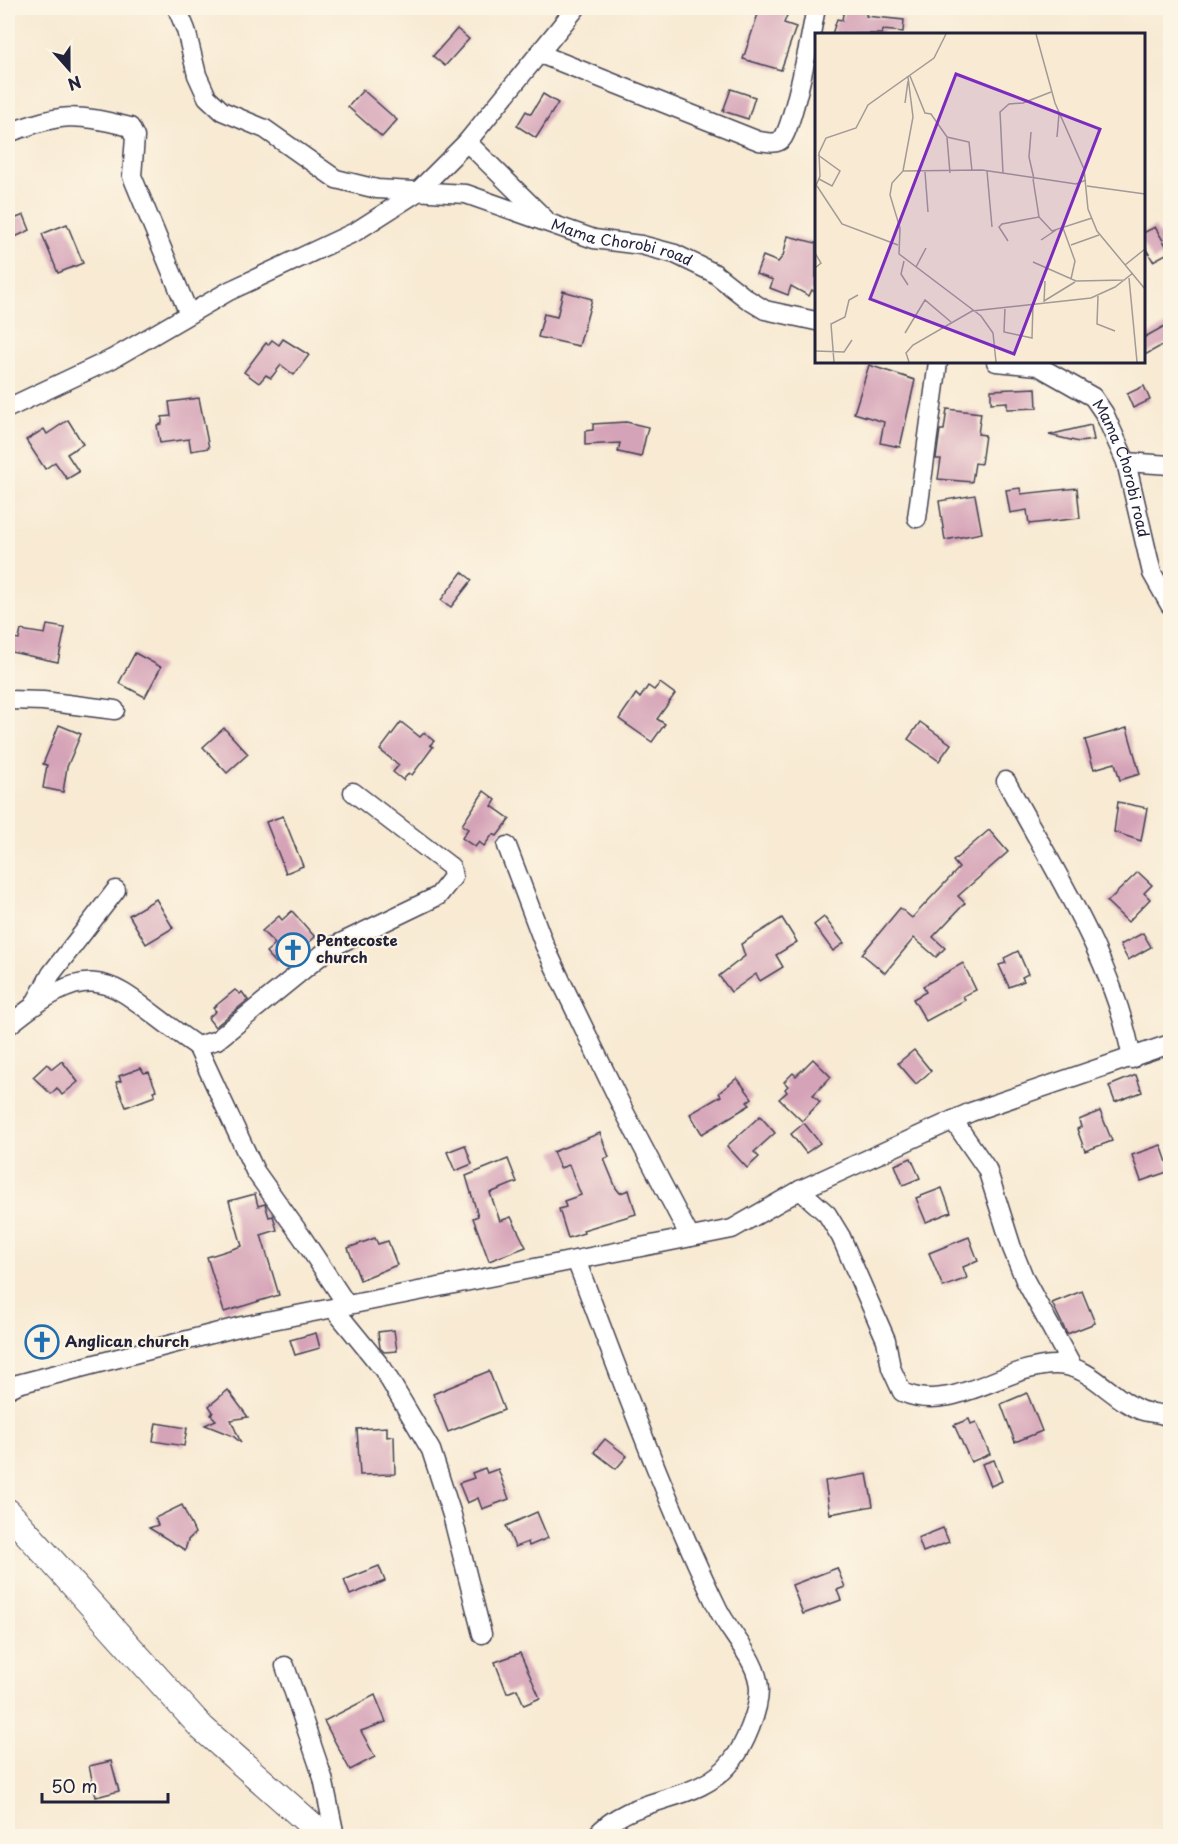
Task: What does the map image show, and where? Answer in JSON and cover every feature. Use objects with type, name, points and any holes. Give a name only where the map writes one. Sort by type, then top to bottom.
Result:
[{"type":"street","name":"Mama Chorobi road","points":[[177,8],[186,30],[197,75],[207,97],[222,111],[266,129],[336,179],[365,187],[416,193],[466,194],[594,239],[641,244],[675,254],[714,273],[765,310],[815,321]]},
{"type":"street","points":[[8,408],[112,359],[229,291],[355,232],[416,193],[467,142],[576,8]]},
{"type":"street","points":[[540,54],[749,137],[776,143],[782,139],[790,122],[816,8]]},
{"type":"street","points":[[8,134],[65,115],[84,116],[130,127],[135,137],[132,176],[189,314]]},
{"type":"street","points":[[467,142],[549,223]]},
{"type":"street","points":[[917,518],[938,363]]},
{"type":"street","name":"Mama Chorobi road","points":[[1017,363],[1038,364],[1093,397],[1104,413],[1126,462],[1152,573],[1170,605]]},
{"type":"street","points":[[1126,462],[1170,465]]},
{"type":"street","points":[[8,700],[43,700],[115,710]]},
{"type":"street","points":[[1006,781],[1103,964],[1123,1016],[1132,1059]]},
{"type":"street","points":[[197,1046],[217,1040],[330,948],[438,896],[448,887],[453,877],[451,867],[353,792]]},
{"type":"street","points":[[507,846],[544,944],[625,1113],[690,1237]]},
{"type":"street","points":[[35,1003],[51,974],[116,890]]},
{"type":"street","points":[[8,1026],[35,1003],[64,987],[93,981],[121,990],[197,1046],[255,1172],[302,1237],[340,1307],[383,1369],[430,1450],[452,1515],[482,1634]]},
{"type":"street","points":[[8,1389],[18,1384],[242,1326],[732,1229],[800,1190],[953,1120],[1170,1044]]},
{"type":"street","points":[[953,1120],[987,1169],[1008,1239],[1025,1280],[1073,1368]]},
{"type":"street","points":[[800,1190],[827,1214],[841,1237],[886,1340],[891,1368],[902,1392],[938,1399],[1039,1367],[1055,1365],[1084,1372],[1142,1411],[1160,1413],[1170,1418]]},
{"type":"street","points":[[576,1260],[686,1544],[722,1619],[751,1663],[759,1689],[749,1730],[733,1760],[719,1775],[699,1788],[620,1816],[596,1836]]},
{"type":"street","points":[[8,1512],[202,1728],[324,1836]]},
{"type":"street","points":[[285,1666],[307,1739],[322,1778],[335,1836]]},
{"type":"building","points":[[760,8],[790,8],[784,23],[796,27],[781,70],[743,59]]},
{"type":"building","points":[[844,8],[867,8],[866,16],[904,20],[903,32],[883,30],[882,33],[832,33],[837,19],[842,20]]},
{"type":"building","points":[[457,29],[469,39],[445,66],[433,56]]},
{"type":"building","points":[[731,89],[755,97],[748,119],[723,111]]},
{"type":"building","points":[[363,90],[397,120],[382,137],[348,107]]},
{"type":"building","points":[[543,94],[558,103],[536,138],[517,126],[526,111],[531,114]]},
{"type":"building","points":[[24,215],[30,230],[15,237],[9,221]]},
{"type":"building","points":[[67,224],[83,263],[58,273],[42,234]]},
{"type":"building","points":[[1155,227],[1170,252],[1153,261],[1145,247],[1145,232]]},
{"type":"building","points":[[788,236],[815,243],[815,292],[812,290],[809,296],[791,286],[788,295],[770,288],[773,280],[756,274],[763,256],[778,262],[783,256]]},
{"type":"building","points":[[563,291],[592,299],[579,346],[538,337],[544,314],[557,317]]},
{"type":"building","points":[[1170,323],[1170,341],[1145,355],[1145,337]]},
{"type":"building","points":[[283,339],[309,355],[294,375],[281,365],[271,378],[266,375],[259,383],[244,372],[266,343],[268,345],[272,340],[279,345]]},
{"type":"building","points":[[869,365],[915,380],[900,447],[880,443],[884,422],[854,413]]},
{"type":"building","points":[[1144,386],[1150,400],[1133,408],[1127,394]]},
{"type":"building","points":[[1036,388],[1037,408],[1007,409],[1007,402],[991,403],[991,390]]},
{"type":"building","points":[[199,398],[209,448],[191,451],[189,439],[160,443],[157,425],[162,424],[162,417],[171,416],[169,402]]},
{"type":"building","points":[[947,409],[981,413],[978,434],[985,435],[981,464],[975,463],[972,482],[938,479],[941,459],[936,459],[940,430],[944,430]]},
{"type":"building","points":[[68,420],[83,444],[67,454],[79,472],[67,479],[55,462],[45,469],[26,440],[44,429],[47,434]]},
{"type":"building","points":[[626,422],[648,427],[641,457],[618,452],[620,443],[585,445],[585,431],[593,430],[593,424]]},
{"type":"building","points":[[1091,425],[1094,440],[1079,442],[1049,435]]},
{"type":"building","points":[[1020,488],[1021,494],[1077,488],[1080,518],[1029,524],[1027,510],[1010,513],[1006,490]]},
{"type":"building","points":[[975,495],[982,533],[945,540],[939,501]]},
{"type":"building","points":[[462,572],[472,580],[451,607],[441,600]]},
{"type":"building","points":[[47,625],[65,628],[58,662],[11,652],[13,638],[19,639],[21,630],[45,634]]},
{"type":"building","points":[[135,653],[161,667],[145,697],[119,683]]},
{"type":"building","points":[[660,683],[675,694],[657,719],[665,724],[652,742],[619,719],[636,694],[640,698],[648,686],[654,690]]},
{"type":"building","points":[[401,722],[420,737],[424,733],[434,741],[430,745],[433,747],[412,775],[409,773],[403,780],[393,772],[399,765],[380,750]]},
{"type":"building","points":[[920,722],[951,744],[939,761],[908,739]]},
{"type":"building","points":[[59,725],[81,734],[67,767],[63,792],[43,788],[47,765],[43,764]]},
{"type":"building","points":[[224,728],[248,754],[227,773],[203,747]]},
{"type":"building","points":[[1127,728],[1140,774],[1120,780],[1115,763],[1094,769],[1085,740]]},
{"type":"building","points":[[484,791],[496,800],[492,806],[510,819],[497,836],[493,834],[484,846],[479,842],[475,847],[462,838],[468,829],[462,825]]},
{"type":"building","points":[[1118,802],[1147,808],[1141,841],[1114,832]]},
{"type":"building","points":[[283,816],[303,866],[286,873],[266,822]]},
{"type":"building","points":[[989,830],[1008,852],[958,896],[965,903],[933,937],[945,948],[936,957],[914,938],[885,973],[862,954],[900,908],[912,918],[959,868],[953,861]]},
{"type":"building","points":[[1138,872],[1152,885],[1144,893],[1150,899],[1128,922],[1107,902]]},
{"type":"building","points":[[156,899],[173,928],[146,944],[129,915]]},
{"type":"building","name":"Pentecoste church","points":[[292,911],[315,937],[303,948],[298,943],[276,963],[266,952],[275,944],[262,931],[279,916],[282,920]]},
{"type":"building","points":[[824,917],[844,943],[833,951],[814,925]]},
{"type":"building","points":[[782,918],[797,942],[776,955],[783,967],[760,981],[756,974],[731,992],[719,976],[745,956],[741,944]]},
{"type":"building","points":[[1143,933],[1151,947],[1128,960],[1120,945]]},
{"type":"building","points":[[1018,951],[1028,974],[1022,977],[1024,981],[1009,987],[999,965],[1006,963],[1004,958]]},
{"type":"building","points":[[963,963],[976,990],[963,996],[965,1000],[926,1021],[913,999],[926,992],[923,986]]},
{"type":"building","points":[[235,990],[240,994],[242,992],[248,1000],[215,1027],[208,1018],[216,1011],[213,1008]]},
{"type":"building","points":[[914,1050],[931,1071],[916,1084],[898,1063]]},
{"type":"building","points":[[813,1059],[831,1077],[813,1095],[820,1102],[802,1121],[779,1099],[787,1092],[785,1089],[788,1086],[784,1082],[793,1073],[796,1076]]},
{"type":"building","points":[[62,1061],[78,1082],[62,1095],[57,1088],[51,1094],[33,1077],[47,1064],[52,1069]]},
{"type":"building","points":[[141,1068],[144,1073],[149,1072],[156,1090],[153,1091],[155,1096],[126,1107],[116,1082],[121,1081],[119,1076]]},
{"type":"building","points":[[1136,1075],[1142,1092],[1115,1102],[1109,1086]]},
{"type":"building","points":[[737,1078],[752,1098],[747,1102],[750,1105],[702,1134],[690,1114],[721,1096],[719,1093]]},
{"type":"building","points":[[1100,1111],[1112,1141],[1085,1151],[1077,1129],[1081,1127],[1079,1120]]},
{"type":"building","points":[[760,1116],[775,1133],[754,1152],[759,1157],[747,1168],[727,1146]]},
{"type":"building","points":[[804,1123],[820,1143],[806,1153],[791,1134]]},
{"type":"building","points":[[600,1133],[609,1157],[604,1159],[616,1188],[620,1193],[629,1190],[636,1214],[583,1230],[584,1233],[568,1238],[559,1209],[566,1207],[564,1201],[581,1195],[569,1165],[560,1168],[553,1152]]},
{"type":"building","points":[[465,1145],[472,1164],[455,1171],[447,1152]]},
{"type":"building","points":[[1161,1145],[1170,1171],[1141,1181],[1132,1155]]},
{"type":"building","points":[[911,1158],[920,1178],[903,1185],[895,1165]]},
{"type":"building","points":[[508,1159],[517,1182],[490,1193],[500,1221],[511,1217],[526,1247],[489,1261],[473,1218],[478,1216],[466,1176]]},
{"type":"building","points":[[942,1188],[951,1212],[926,1222],[916,1198]]},
{"type":"building","points":[[255,1194],[258,1206],[265,1204],[269,1217],[273,1216],[277,1230],[261,1235],[279,1295],[224,1312],[207,1257],[242,1246],[229,1201]]},
{"type":"building","points":[[969,1237],[978,1261],[963,1267],[967,1278],[943,1287],[929,1253]]},
{"type":"building","points":[[375,1238],[378,1244],[388,1241],[397,1265],[360,1280],[348,1248]]},
{"type":"building","points":[[1082,1291],[1095,1323],[1067,1334],[1052,1303]]},
{"type":"building","points":[[394,1330],[397,1351],[384,1352],[380,1348],[378,1332]]},
{"type":"building","points":[[316,1333],[320,1348],[295,1355],[290,1340]]},
{"type":"building","points":[[489,1371],[504,1410],[448,1432],[433,1394]]},
{"type":"building","points":[[228,1390],[248,1417],[231,1420],[241,1443],[233,1436],[205,1425],[216,1420],[211,1415],[213,1412],[209,1406]]},
{"type":"building","points":[[1027,1393],[1042,1431],[1015,1442],[1001,1404]]},
{"type":"building","points":[[969,1419],[971,1424],[976,1422],[990,1454],[971,1462],[954,1425]]},
{"type":"building","points":[[156,1423],[187,1428],[184,1446],[153,1441]]},
{"type":"building","points":[[387,1427],[387,1437],[394,1436],[395,1474],[360,1475],[357,1429]]},
{"type":"building","points":[[605,1439],[627,1456],[616,1469],[594,1452]]},
{"type":"building","points":[[994,1460],[1002,1481],[991,1486],[982,1464]]},
{"type":"building","points":[[485,1468],[487,1473],[498,1469],[509,1499],[482,1509],[478,1498],[467,1503],[459,1483],[474,1478],[472,1473]]},
{"type":"building","points":[[867,1474],[873,1506],[830,1514],[825,1481]]},
{"type":"building","points":[[182,1505],[195,1533],[188,1540],[185,1550],[149,1528],[158,1525],[155,1518]]},
{"type":"building","points":[[537,1512],[548,1538],[529,1546],[528,1542],[515,1547],[506,1526]]},
{"type":"building","points":[[943,1528],[949,1542],[923,1552],[918,1538]]},
{"type":"building","points":[[379,1566],[385,1581],[350,1595],[344,1580]]},
{"type":"building","points":[[837,1568],[845,1587],[837,1590],[841,1600],[803,1614],[792,1585]]},
{"type":"building","points":[[520,1653],[540,1698],[524,1705],[517,1689],[507,1693],[495,1662]]},
{"type":"building","points":[[375,1695],[386,1722],[361,1731],[375,1757],[350,1770],[324,1721]]},
{"type":"building","points":[[111,1761],[119,1791],[96,1797],[89,1766]]},
{"type":"place","name":"Pentecoste church","points":[[293,950]]},
{"type":"place","name":"Anglican church","points":[[42,1342]]}]
